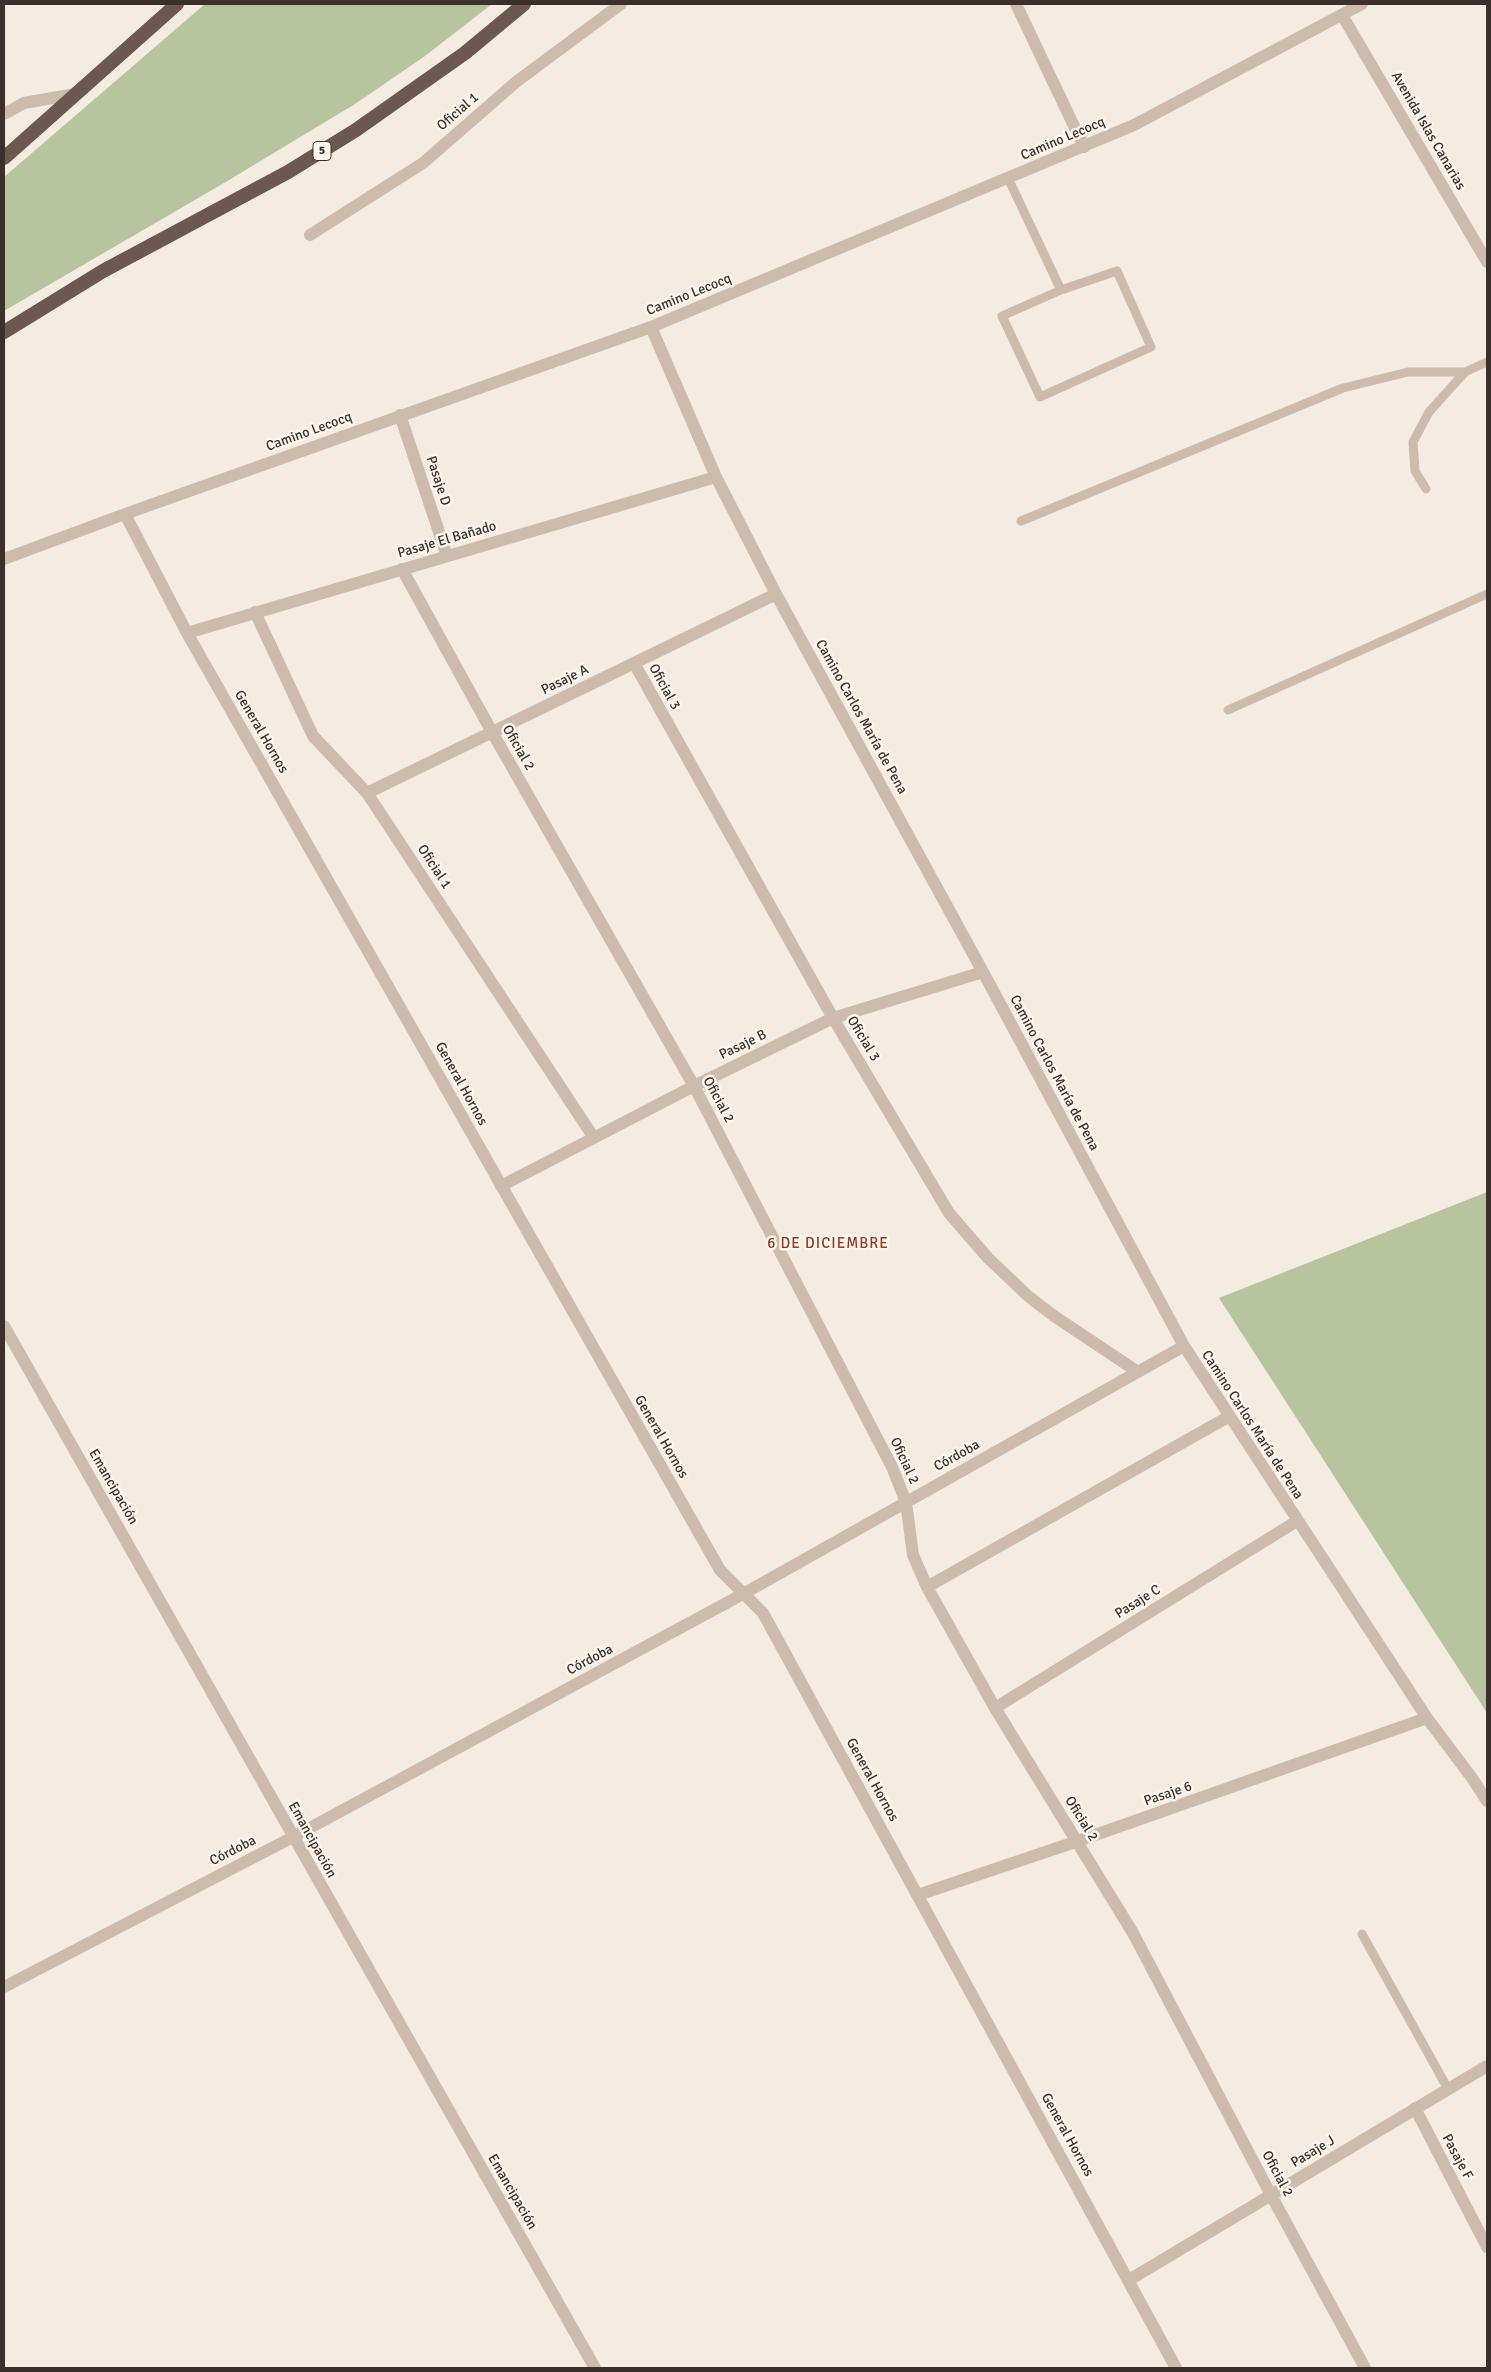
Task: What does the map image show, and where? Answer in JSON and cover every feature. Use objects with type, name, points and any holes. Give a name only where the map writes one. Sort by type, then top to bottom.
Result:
[{"type":"highway","points":[[4,158],[178,4]]},
{"type":"highway","name":"5","points":[[4,332],[103,271],[288,172],[356,130],[465,53],[524,4]]},
{"type":"street","name":"Oficial 1","points":[[310,235],[423,163],[516,82],[621,4]]},
{"type":"street","points":[[1016,4],[1084,147]]},
{"type":"street","name":"Camino Lecocq","points":[[4,559],[125,514],[651,327],[1134,125],[1362,4]]},
{"type":"street","name":"Avenida Islas Canarias","points":[[1342,15],[1487,262]]},
{"type":"street","points":[[4,114],[24,103],[75,94]]},
{"type":"street","name":"Camino Carlos María de Pena","points":[[651,327],[716,477],[776,594],[983,972],[1184,1346],[1228,1417],[1427,1718],[1487,1801]]},
{"type":"street","name":"Pasaje D","points":[[400,416],[447,556]]},
{"type":"street","name":"Pasaje El Bañado","points":[[186,633],[716,477]]},
{"type":"street","name":"General Hornos","points":[[125,514],[186,633],[720,1570],[762,1613],[1176,2368]]},
{"type":"street","name":"Oficial 2","points":[[402,569],[492,732],[694,1086],[892,1466],[906,1502],[913,1554],[927,1587],[995,1708],[1133,1933],[1271,2195],[1365,2368]]},
{"type":"street","name":"Pasaje A","points":[[367,793],[776,594]]},
{"type":"street","name":"Oficial 1","points":[[255,612],[313,736],[367,793],[594,1138]]},
{"type":"street","name":"Oficial 3","points":[[634,663],[833,1018],[949,1213],[1008,1278],[1048,1311],[1138,1372]]},
{"type":"street","name":"Pasaje B","points":[[501,1186],[694,1086],[833,1018],[983,972]]},
{"type":"street","name":"Emancipación","points":[[4,1326],[595,2368]]},
{"type":"street","name":"Córdoba","points":[[4,1987],[293,1837],[744,1594],[1184,1346]]},
{"type":"street","points":[[927,1587],[1228,1417]]},
{"type":"street","name":"Pasaje C","points":[[995,1708],[1297,1521]]},
{"type":"street","name":"Pasaje 6","points":[[918,1895],[1078,1841],[1427,1718]]},
{"type":"street","name":"Pasaje J","points":[[1129,2280],[1487,2066]]},
{"type":"street","name":"Pasaje F","points":[[1415,2108],[1487,2247]]},
{"type":"lane","points":[[1008,178],[1061,290]]},
{"type":"lane","points":[[1117,271],[1151,347],[1040,397],[1002,316],[1061,290],[1117,271]]},
{"type":"lane","points":[[1426,489],[1415,471],[1413,442],[1429,412],[1465,372],[1487,362]]},
{"type":"lane","points":[[1021,521],[1343,388],[1408,372],[1465,372]]},
{"type":"lane","points":[[1228,710],[1487,594]]},
{"type":"lane","points":[[1362,1934],[1448,2089]]},
{"type":"green space","points":[[205,4],[492,4],[425,56],[355,104],[224,183],[4,311],[4,177]]},
{"type":"green space","points":[[1487,1192],[1487,1713],[1219,1298]]},
{"type":"district","name":"6 DE DICIEMBRE","points":[[828,1244]]}]
